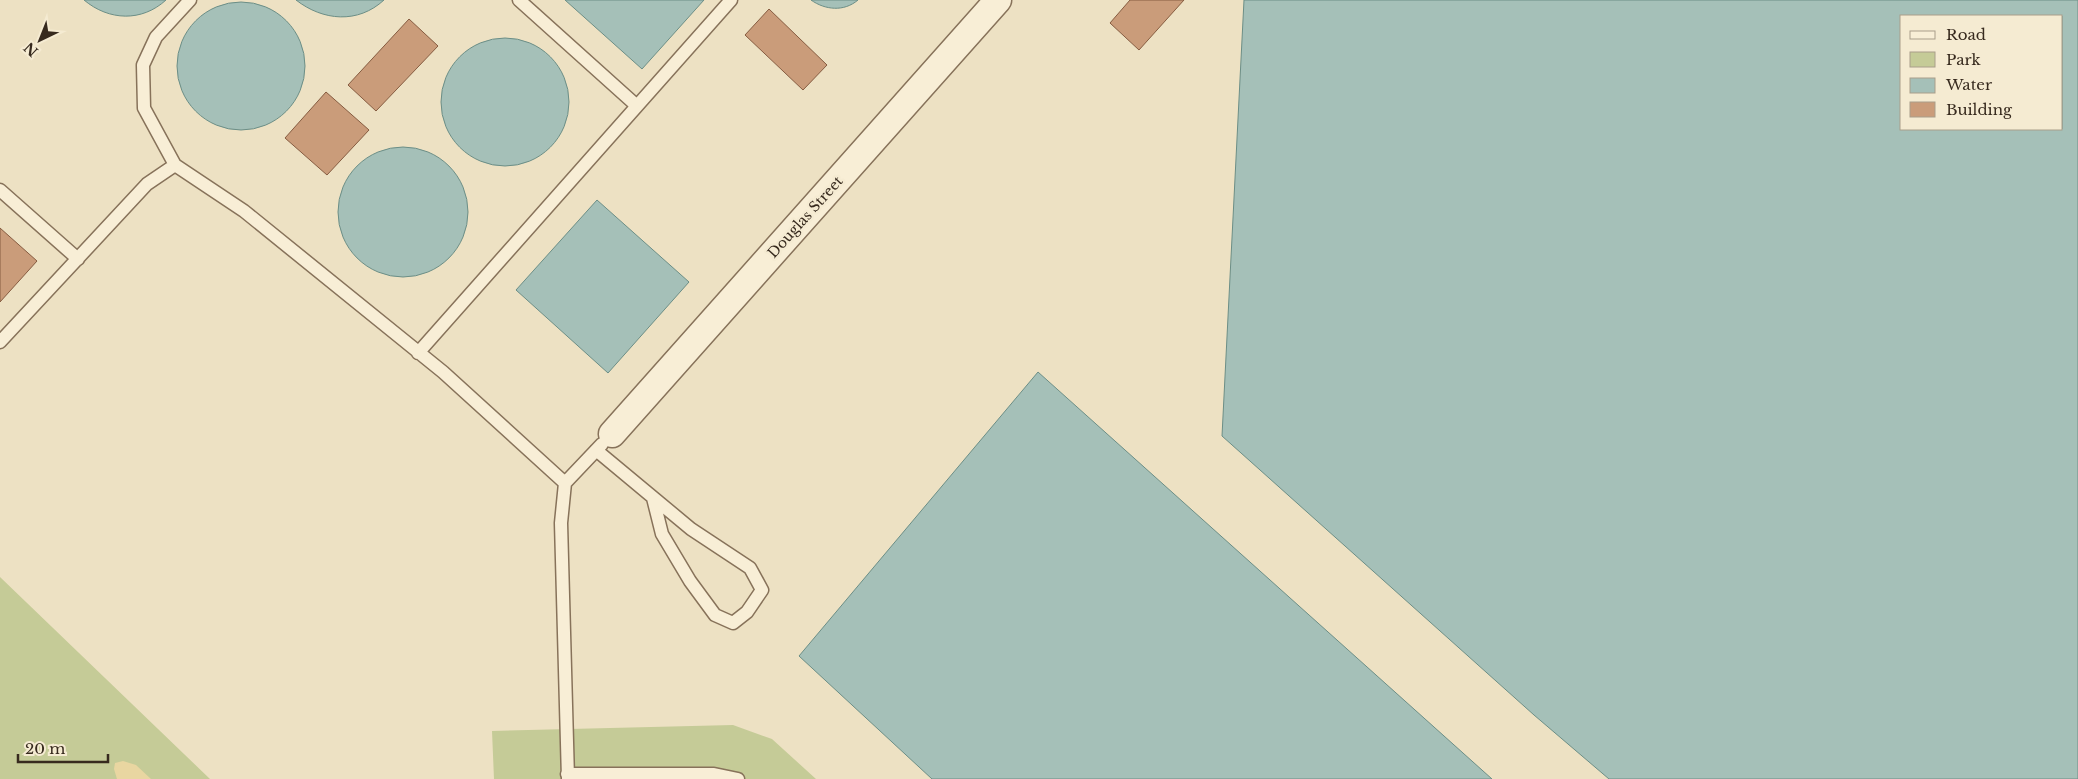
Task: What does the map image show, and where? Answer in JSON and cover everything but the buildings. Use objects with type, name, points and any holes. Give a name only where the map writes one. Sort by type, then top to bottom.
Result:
[{"type":"street","name":"Douglas Street","points":[[604,442],[998,0]]},
{"type":"lane","points":[[190,0],[156,37],[143,65],[144,108],[175,165],[244,211],[443,372],[565,483]]},
{"type":"lane","points":[[519,0],[637,106]]},
{"type":"lane","points":[[418,353],[731,0]]},
{"type":"lane","points":[[0,342],[147,184],[175,165]]},
{"type":"lane","points":[[0,190],[78,259]]},
{"type":"lane","points":[[653,498],[662,534],[690,581],[715,615],[734,623],[747,612],[762,590],[750,568],[691,529],[653,498],[604,442],[565,483],[561,523],[568,776],[714,774],[738,779]]},
{"type":"green space","points":[[0,577],[210,779],[0,779]]},
{"type":"green space","points":[[733,725],[772,739],[816,779],[494,779],[492,731]]},
{"type":"sand","points":[[123,761],[136,765],[151,779],[117,779],[114,769],[115,763]]},
{"type":"water","points":[[84,0],[166,0],[147,12],[125,16],[104,12]]},
{"type":"water","points":[[296,0],[384,0],[374,8],[363,13],[340,17],[317,12]]},
{"type":"water","points":[[565,0],[704,0],[642,69]]},
{"type":"water","points":[[811,0],[858,0],[841,8],[828,8]]},
{"type":"water","points":[[1244,0],[2078,0],[2078,779],[1609,779],[1534,715],[1222,436]]},
{"type":"water","points":[[241,2],[254,3],[266,7],[286,21],[300,41],[304,53],[304,79],[300,91],[286,111],[266,125],[254,129],[241,130],[228,129],[216,125],[196,111],[182,91],[178,79],[177,66],[178,53],[182,41],[196,21],[216,7],[228,3]]},
{"type":"water","points":[[505,38],[530,42],[551,56],[565,77],[569,102],[565,127],[551,148],[530,162],[505,166],[480,162],[459,148],[445,127],[441,102],[445,77],[459,56],[480,42]]},
{"type":"water","points":[[403,147],[416,148],[428,152],[449,166],[463,187],[467,199],[467,225],[463,237],[449,258],[428,272],[416,276],[403,277],[390,276],[378,272],[357,258],[343,237],[339,225],[338,212],[339,199],[343,187],[357,166],[378,152],[390,148]]},
{"type":"water","points":[[597,200],[689,282],[608,373],[516,290]]},
{"type":"water","points":[[1038,372],[1492,779],[932,779],[799,656]]}]
